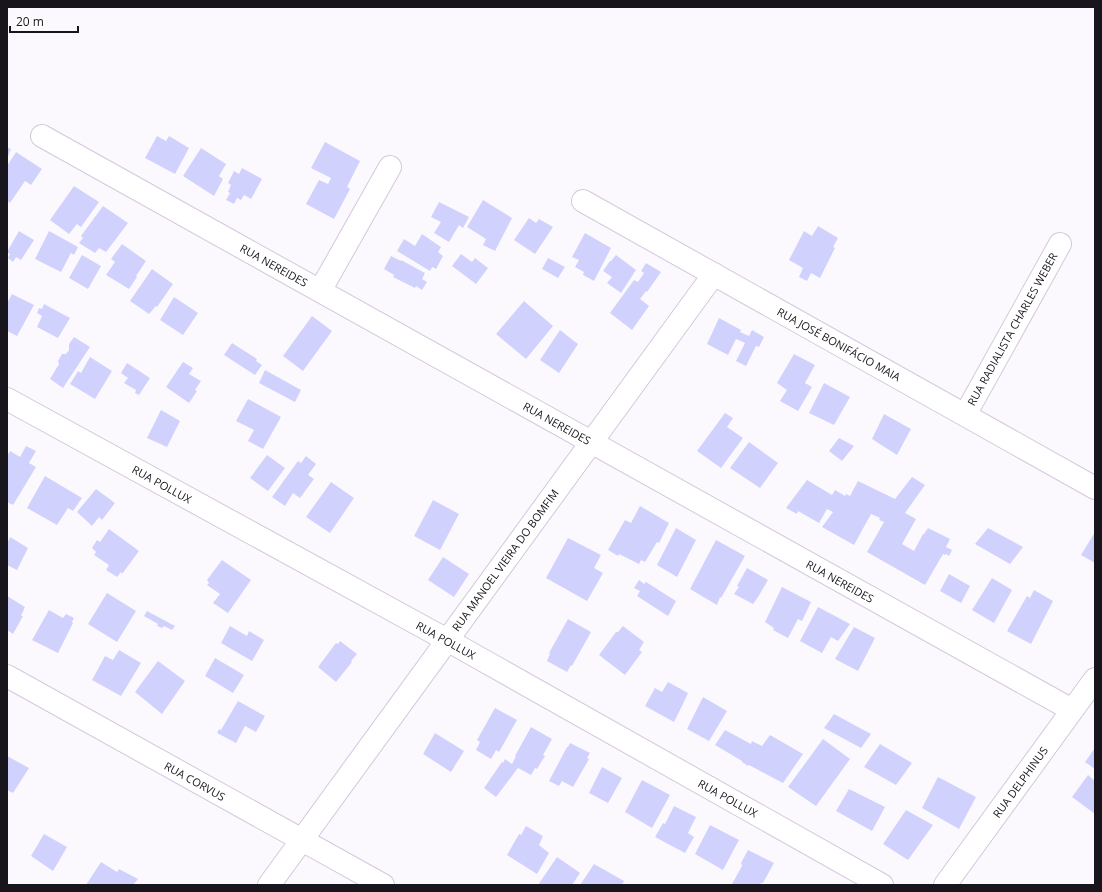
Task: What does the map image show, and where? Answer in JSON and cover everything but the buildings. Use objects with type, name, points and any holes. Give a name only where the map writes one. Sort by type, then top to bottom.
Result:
[{"type":"street","name":"RUA NEREIDES","points":[[42,136],[1072,710]]},
{"type":"street","points":[[320,291],[390,167]]},
{"type":"street","name":"RUA JOSÉ BONIFÁCIO MAIA","points":[[583,200],[1095,488]]},
{"type":"street","name":"RUA RADIALISTA CHARLES WEBER","points":[[964,414],[1060,244]]},
{"type":"street","name":"RUA MANOEL VIEIRA DO BOMFIM","points":[[269,885],[714,274]]},
{"type":"street","name":"RUA POLLUX","points":[[7,399],[447,640],[882,885]]},
{"type":"street","name":"RUA CORVUS","points":[[7,676],[383,885]]},
{"type":"street","name":"RUA DELPHINUS","points":[[945,885],[1095,679]]}]
